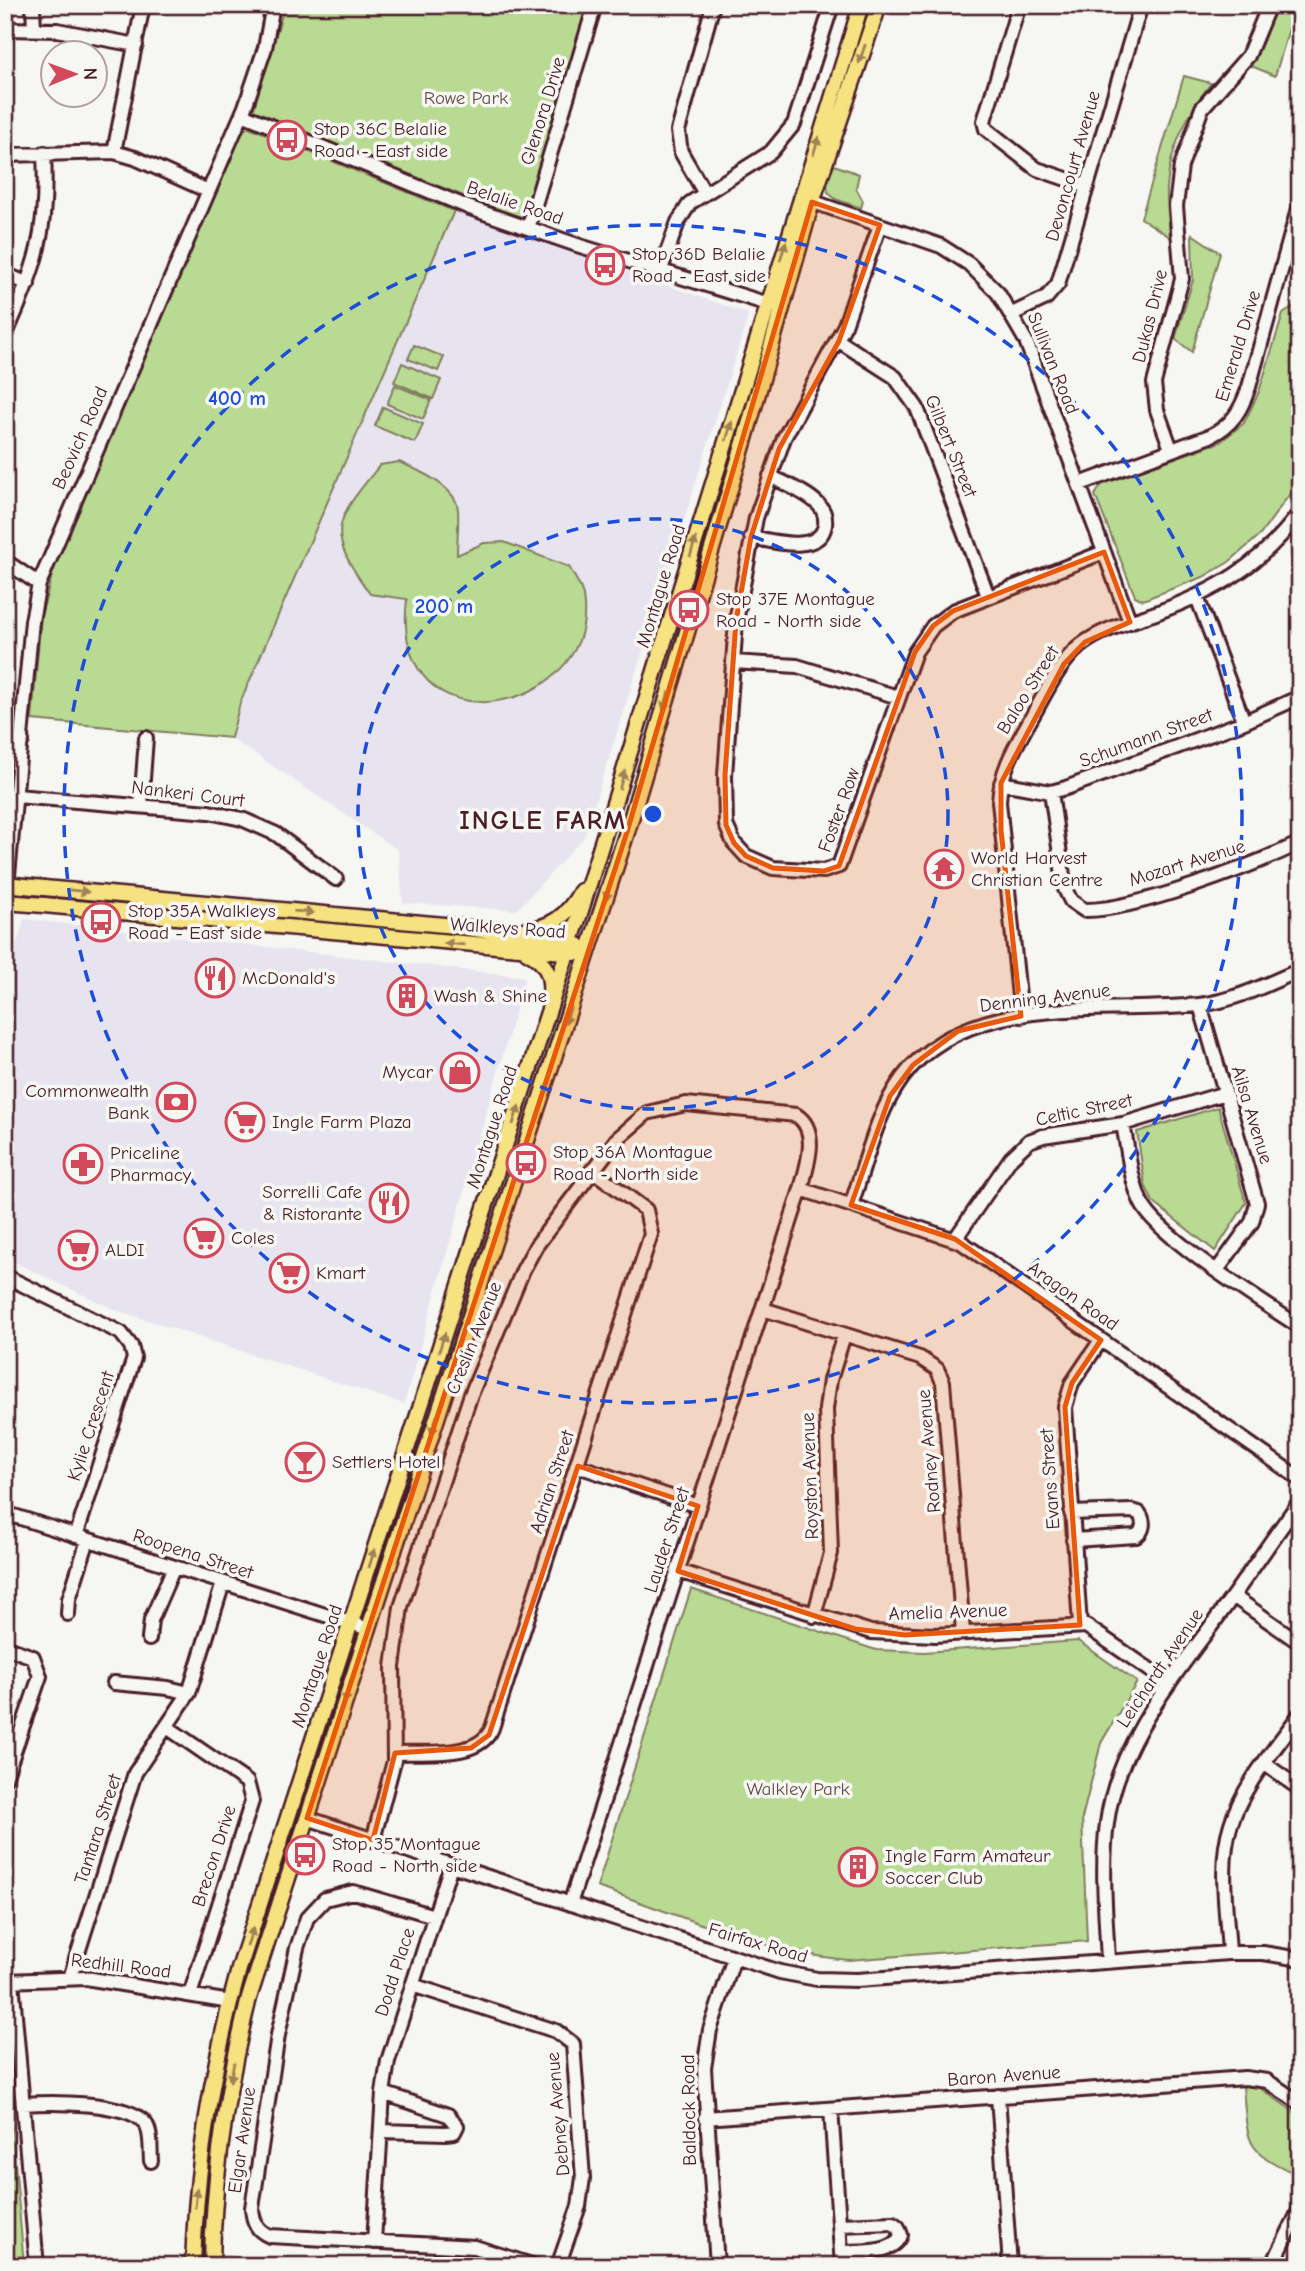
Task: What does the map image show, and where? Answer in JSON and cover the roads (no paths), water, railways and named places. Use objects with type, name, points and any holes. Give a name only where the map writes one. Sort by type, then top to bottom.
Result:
[{"type":"main road","name":"Montague Road","points":[[212,2266],[218,2161],[225,2109],[247,2006],[589,950],[745,439],[782,309],[806,200],[861,5]]},
{"type":"main road","name":"Montague Road","points":[[193,2266],[195,2212],[204,2130],[230,2002],[594,869],[766,304],[878,5]]},
{"type":"main road","points":[[494,931],[535,929],[557,920],[572,906],[594,869]]},
{"type":"main road","name":"Walkleys Road","points":[[5,884],[494,931],[589,950]]},
{"type":"main road","name":"Walkleys Road","points":[[5,902],[522,950],[569,948]]},
{"type":"main road","points":[[522,950],[541,961],[550,977],[545,1023]]},
{"type":"main road","points":[[291,1811],[307,1818]]},
{"type":"main road","points":[[230,2002],[247,2006]]},
{"type":"street","points":[[33,5],[34,29]]},
{"type":"street","points":[[114,152],[143,5]]},
{"type":"street","name":"Beovich Road","points":[[5,907],[31,633],[39,584],[242,114],[260,67],[274,5]]},
{"type":"street","name":"Glenora Drive","points":[[528,228],[595,5]]},
{"type":"street","points":[[704,192],[681,152],[678,131],[713,5]]},
{"type":"street","points":[[660,272],[683,212],[704,192],[764,158],[788,134],[799,114],[832,5]]},
{"type":"street","points":[[1019,5],[985,121],[986,129],[1037,169],[1087,186]]},
{"type":"street","name":"Devoncourt Avenue","points":[[1012,314],[1046,298],[1056,287],[1141,5]]},
{"type":"street","name":"Dukas Drive","points":[[1171,449],[1157,411],[1154,383],[1182,279],[1176,206],[1181,166],[1202,108],[1248,56],[1269,5]]},
{"type":"street","points":[[5,29],[82,34],[135,45]]},
{"type":"street","name":"Belalie Road","points":[[242,114],[441,197],[660,272],[782,309]]},
{"type":"street","points":[[5,155],[114,152],[135,158],[208,191]]},
{"type":"street","points":[[5,336],[28,284],[43,231],[44,153]]},
{"type":"street","name":"Sullivan Road","points":[[806,200],[932,242],[961,258],[991,285],[1012,314],[1026,341],[1130,622]]},
{"type":"street","name":"Emerald Drive","points":[[1080,484],[1214,434],[1239,413],[1249,387],[1300,202]]},
{"type":"street","name":"Foster Row","points":[[880,225],[839,341],[791,423],[770,476],[751,537],[738,599],[725,775],[726,825],[740,850],[764,866],[824,871],[839,866],[915,652],[933,626],[953,611],[1104,552]]},
{"type":"street","points":[[5,274],[28,284]]},
{"type":"street","name":"Gilbert Street","points":[[839,341],[886,369],[914,401],[988,596]]},
{"type":"street","points":[[751,537],[806,543],[817,539],[825,528],[825,515],[818,503],[770,476]]},
{"type":"street","name":"Baloo Street","points":[[1021,1016],[1001,830],[1001,783],[1018,741],[1064,664],[1085,642],[1197,597],[1255,563],[1300,512]]},
{"type":"street","points":[[5,561],[39,584]]},
{"type":"street","points":[[1197,597],[1244,722]]},
{"type":"street","points":[[734,662],[797,666],[898,697]]},
{"type":"street","name":"Schumann Street","points":[[1051,792],[1244,722],[1300,697]]},
{"type":"street","points":[[141,806],[146,738]]},
{"type":"street","points":[[5,739],[22,741]]},
{"type":"street","points":[[1001,783],[1051,792]]},
{"type":"street","name":"Mozart Avenue","points":[[1051,792],[1065,889],[1071,901],[1084,910],[1166,893],[1260,861],[1300,843]]},
{"type":"street","name":"Nankeri Court","points":[[16,796],[209,812],[248,820],[276,834],[337,879]]},
{"type":"street","name":"Denning Avenue","points":[[851,1205],[890,1096],[913,1065],[958,1031],[987,1021],[1021,1016],[1200,1005],[1231,997],[1300,970]]},
{"type":"street","name":"Ailsa Avenue","points":[[1200,1005],[1253,1184],[1256,1210],[1248,1229],[1218,1269]]},
{"type":"street","name":"Celtic Street","points":[[955,1239],[1003,1169],[1025,1144],[1043,1136],[1123,1124],[1225,1093]]},
{"type":"street","name":"Creslin Avenue","points":[[373,1840],[395,1754],[393,1667],[401,1607],[470,1397],[523,1270],[550,1225],[630,1124],[647,1113],[681,1104],[791,1114],[804,1121],[809,1132],[809,1147],[801,1189]]},
{"type":"street","points":[[1123,1124],[1135,1181],[1146,1211],[1171,1236],[1300,1327]]},
{"type":"street","name":"Adrian Street","points":[[395,1754],[471,1748],[480,1745],[489,1735],[578,1466],[652,1228],[650,1216],[641,1205],[592,1170]]},
{"type":"street","name":"Aragon Road","points":[[801,1189],[955,1239],[1300,1479]]},
{"type":"street","name":"Lauder Street","points":[[570,1904],[801,1189]]},
{"type":"street","name":"Kylie Crescent","points":[[5,1276],[121,1333],[131,1346],[134,1357],[82,1538],[68,1614]]},
{"type":"street","name":"Rodney Avenue","points":[[763,1309],[927,1360],[940,1374],[963,1632]]},
{"type":"street","name":"Royston Avenue","points":[[814,1616],[831,1553],[827,1409],[830,1380],[844,1335]]},
{"type":"street","name":"Evans Street","points":[[1080,1625],[1065,1402],[1072,1383],[1101,1340]]},
{"type":"street","points":[[578,1466],[698,1506]]},
{"type":"street","name":"Leichardt Avenue","points":[[1108,1962],[1105,1858],[1111,1803],[1135,1738],[1169,1684],[1300,1501]]},
{"type":"street","points":[[1071,1513],[1132,1511],[1139,1513],[1143,1525],[1136,1536],[1073,1540]]},
{"type":"street","name":"Roopena Street","points":[[5,1513],[369,1629]]},
{"type":"street","points":[[149,1639],[151,1620],[174,1567]]},
{"type":"street","name":"Amelia Avenue","points":[[678,1571],[855,1629],[887,1634],[1080,1625]]},
{"type":"street","name":"Tantara Street","points":[[70,1978],[135,1773],[189,1693],[223,1583]]},
{"type":"street","points":[[1233,1596],[1300,1643]]},
{"type":"street","points":[[1080,1625],[1091,1629],[1169,1684]]},
{"type":"street","points":[[5,1647],[33,1657],[40,1676],[6,1776]]},
{"type":"street","points":[[114,1683],[168,1688],[189,1693]]},
{"type":"street","points":[[1229,1953],[1226,1844],[1241,1800],[1300,1714]]},
{"type":"street","name":"Brecon Drive","points":[[167,1727],[247,1782],[252,1801],[190,1995]]},
{"type":"street","points":[[1265,1764],[1300,1789]]},
{"type":"street","name":"Fairfax Road","points":[[307,1818],[787,1974],[840,1980],[1229,1953],[1263,1953],[1300,1959]]},
{"type":"street","name":"Dodd Place","points":[[374,2242],[383,2093],[393,2042],[451,1865]]},
{"type":"street","name":"Elgar Avenue","points":[[434,1916],[360,1893],[339,1894],[325,1899],[304,1923],[278,2035],[252,2208],[254,2222],[261,2232],[270,2236],[463,2246],[495,2252],[535,2266]]},
{"type":"street","name":"Baldock Road","points":[[717,2266],[705,2118],[706,2046],[734,1958]]},
{"type":"street","name":"Redhill Road","points":[[8,1981],[70,1978],[108,1980],[230,2002]]},
{"type":"street","points":[[8,1981],[23,2104],[37,2266]]},
{"type":"street","name":"Debney Avenue","points":[[412,1985],[556,2031],[573,2044],[583,2178],[579,2206],[558,2266]]},
{"type":"street","name":"Baron Avenue","points":[[705,2118],[1250,2078],[1266,2081],[1300,2103]]},
{"type":"street","points":[[381,2131],[445,2133],[454,2132],[457,2126],[448,2115],[383,2093]]},
{"type":"street","points":[[998,2096],[1010,2266]]},
{"type":"street","points":[[23,2104],[70,2102],[106,2108],[138,2118],[149,2131],[151,2161]]},
{"type":"street","points":[[831,2109],[841,2259],[887,2249],[896,2245],[901,2235],[893,2223],[839,2225]]},
{"type":"street","points":[[1272,2266],[1300,2208]]},
{"type":"street","points":[[491,2266],[495,2252]]},
{"type":"place","name":"Stop 36C Belalie Road - East side","points":[[287,140]]},
{"type":"place","name":"Stop 36D Belalie Road - East side","points":[[605,265]]},
{"type":"place","name":"Stop 37E Montague Road - North side","points":[[689,610]]},
{"type":"place","name":"World Harvest Christian Centre","points":[[944,869]]},
{"type":"place","name":"Stop 35A Walkleys Road - East side","points":[[101,922]]},
{"type":"place","name":"McDonald's","points":[[215,978]]},
{"type":"place","name":"Wash & Shine","points":[[407,996]]},
{"type":"place","name":"Mycar","points":[[460,1072]]},
{"type":"place","name":"Commonwealth Bank","points":[[176,1102]]},
{"type":"place","name":"Ingle Farm Plaza","points":[[245,1122]]},
{"type":"place","name":"Stop 36A Montague Road - North side","points":[[526,1163]]},
{"type":"place","name":"Priceline Pharmacy","points":[[83,1164]]},
{"type":"place","name":"Sorrelli Cafe & Ristorante","points":[[389,1203]]},
{"type":"place","name":"Coles","points":[[204,1238]]},
{"type":"place","name":"ALDI","points":[[78,1250]]},
{"type":"place","name":"Kmart","points":[[289,1273]]},
{"type":"place","name":"Settlers Hotel","points":[[305,1462]]},
{"type":"place","name":"Stop 35 Montague Road - North side","points":[[305,1855]]},
{"type":"place","name":"Ingle Farm Amateur Soccer Club","points":[[858,1867]]},
{"type":"district","name":"INGLE FARM","points":[[543,821]]},
{"type":"park label","name":"Rowe Park","points":[[466,98]]},
{"type":"park label","name":"Walkley Park","points":[[798,1789]]}]
